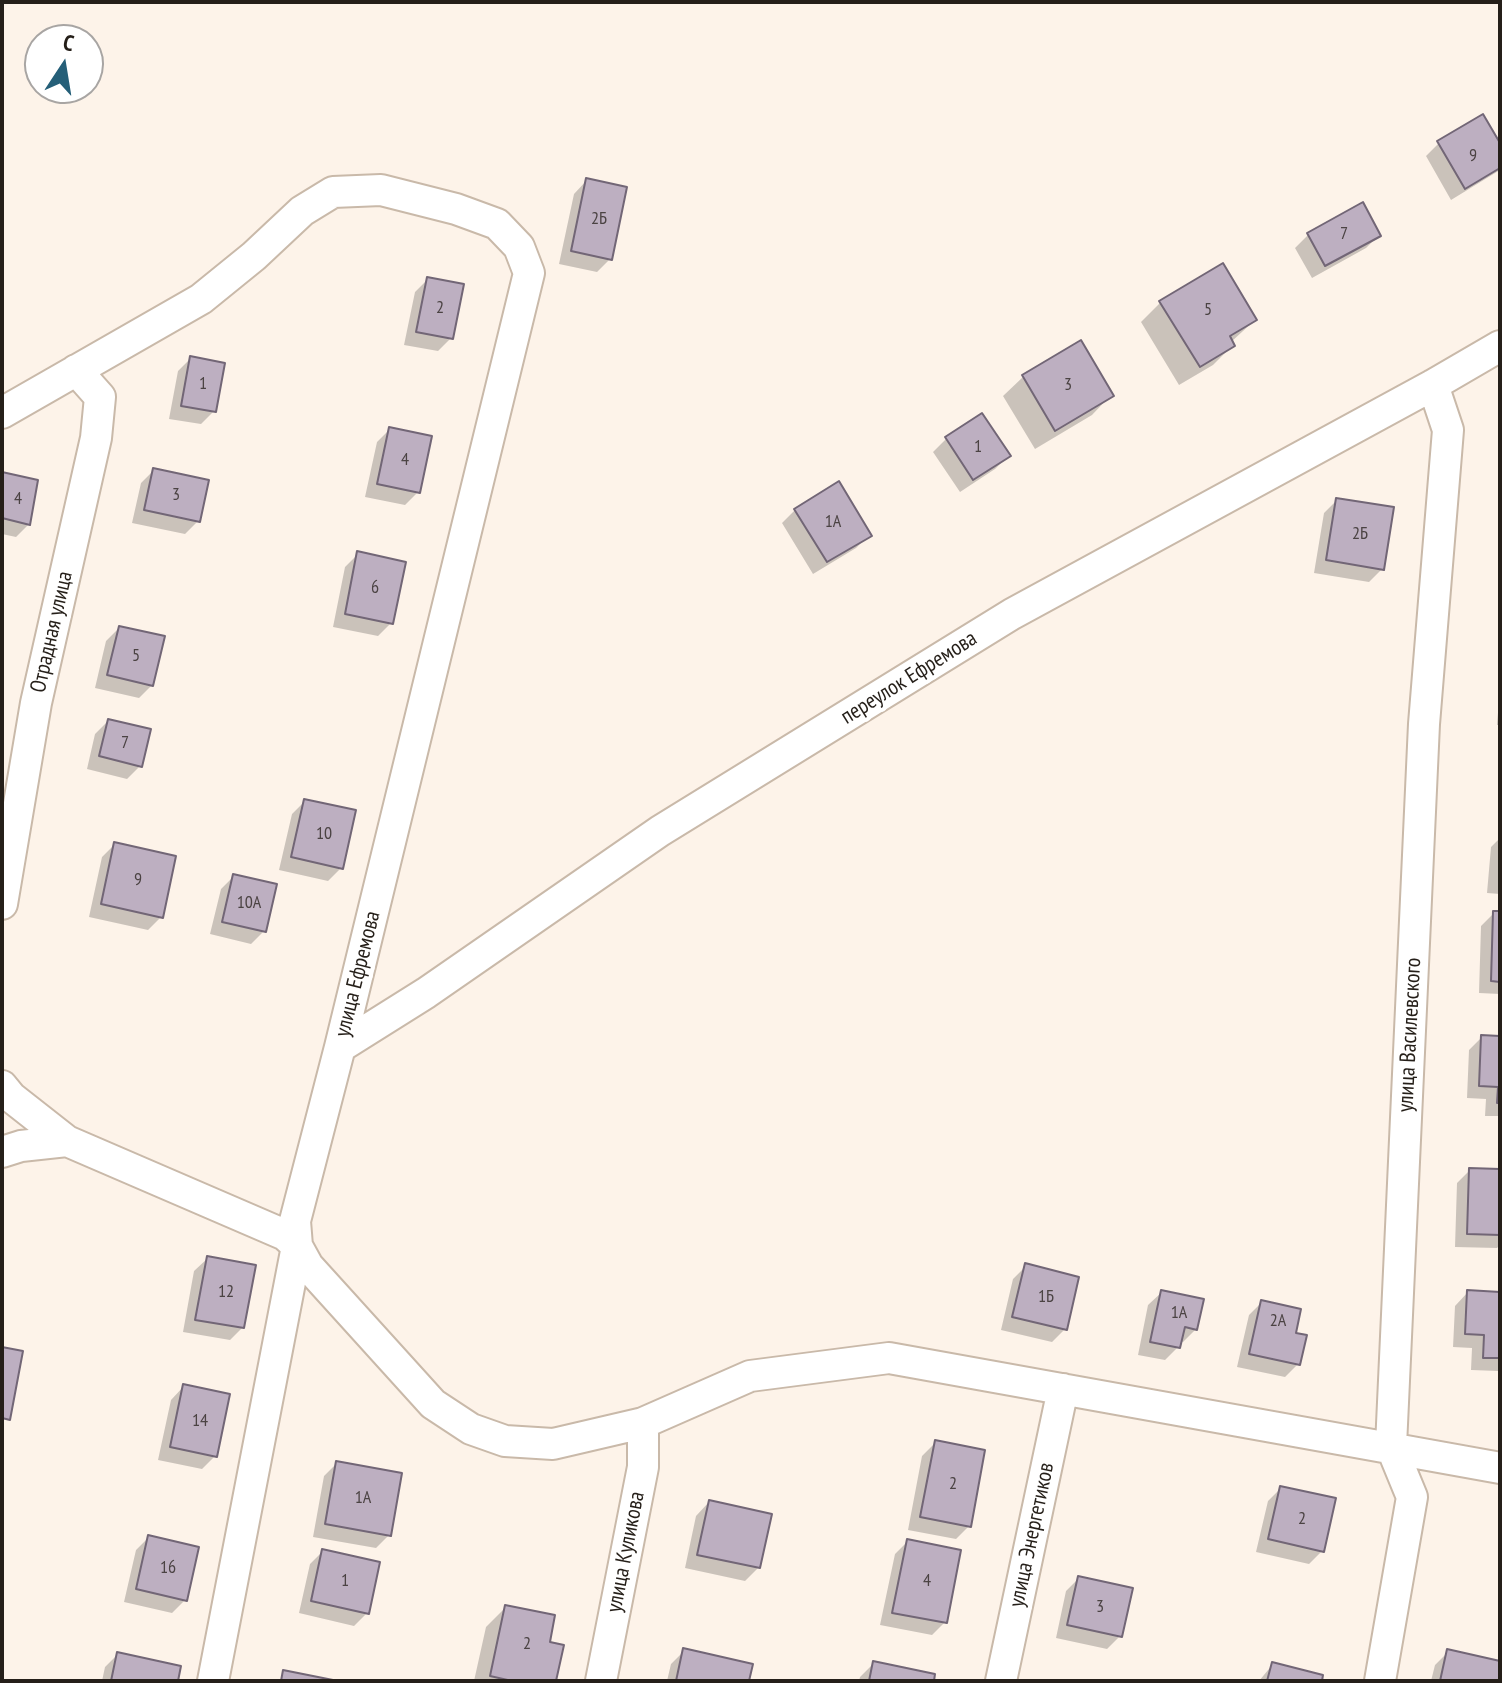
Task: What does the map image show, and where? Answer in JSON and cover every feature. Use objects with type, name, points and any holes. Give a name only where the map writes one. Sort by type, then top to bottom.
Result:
[{"type":"street","name":"улица Ефремова","points":[[76,370],[201,299],[302,211],[333,192],[381,190],[456,209],[497,224],[519,247],[529,273],[295,1221],[297,1246],[213,1681]]},
{"type":"street","name":"переулок Ефремова","points":[[340,1047],[426,993],[660,831],[1012,614],[1500,346]]},
{"type":"street","points":[[2,413],[76,370]]},
{"type":"street","name":"Отрадная улица","points":[[2,904],[36,703],[96,438],[100,397],[76,370]]},
{"type":"street","name":"улица Василевского","points":[[1380,1681],[1412,1497],[1391,1446],[1424,724],[1448,430],[1433,385]]},
{"type":"street","points":[[2,1086],[11,1097],[67,1141],[285,1235],[297,1246],[308,1266],[433,1404],[471,1429],[505,1441],[553,1444],[643,1423],[750,1376],[889,1358],[1500,1468]]},
{"type":"street","points":[[2,1152],[21,1146],[67,1141]]},
{"type":"street","name":"улица Энергетиков","points":[[1001,1681],[1063,1389]]},
{"type":"street","name":"улица Куликова","points":[[601,1681],[643,1467],[643,1423]]},
{"type":"building","points":[[1483,114],[1500,143],[1500,168],[1465,189],[1437,141]]},
{"type":"building","points":[[586,178],[627,187],[612,260],[571,251]]},
{"type":"building","points":[[1363,202],[1381,236],[1325,266],[1307,233]]},
{"type":"building","points":[[1223,263],[1257,320],[1230,336],[1235,346],[1200,367],[1159,301]]},
{"type":"building","points":[[427,277],[464,284],[453,339],[416,332]]},
{"type":"building","points":[[1081,340],[1114,396],[1055,431],[1022,375]]},
{"type":"building","points":[[190,356],[225,363],[216,412],[181,406]]},
{"type":"building","points":[[982,413],[1011,456],[973,480],[945,437]]},
{"type":"building","points":[[389,427],[432,436],[420,493],[377,484]]},
{"type":"building","points":[[153,468],[209,480],[200,522],[144,510]]},
{"type":"building","points":[[2,472],[38,480],[30,525],[2,518]]},
{"type":"building","points":[[839,481],[872,536],[827,562],[794,509]]},
{"type":"building","points":[[1336,498],[1394,507],[1384,570],[1326,560]]},
{"type":"building","points":[[357,551],[406,562],[393,624],[345,614]]},
{"type":"building","points":[[119,626],[165,636],[153,686],[107,675]]},
{"type":"building","points":[[108,719],[151,729],[142,767],[99,756]]},
{"type":"building","points":[[304,799],[356,810],[343,869],[291,857]]},
{"type":"building","points":[[114,842],[176,856],[163,918],[101,904]]},
{"type":"building","points":[[233,874],[277,884],[266,932],[222,922]]},
{"type":"building","points":[[1493,911],[1500,911],[1500,982],[1491,981]]},
{"type":"building","points":[[1481,1035],[1500,1036],[1500,1103],[1497,1103],[1498,1087],[1479,1086]]},
{"type":"building","points":[[1469,1168],[1500,1169],[1500,1235],[1467,1234]]},
{"type":"building","points":[[207,1256],[256,1265],[244,1328],[195,1320]]},
{"type":"building","points":[[1025,1263],[1079,1277],[1067,1330],[1012,1317]]},
{"type":"building","points":[[1161,1290],[1204,1299],[1197,1330],[1185,1327],[1180,1348],[1150,1342]]},
{"type":"building","points":[[1467,1290],[1500,1292],[1500,1358],[1483,1358],[1484,1335],[1465,1334]]},
{"type":"building","points":[[1261,1300],[1301,1309],[1296,1333],[1307,1335],[1300,1365],[1249,1354]]},
{"type":"building","points":[[2,1347],[23,1351],[10,1420],[2,1418]]},
{"type":"building","points":[[183,1384],[230,1394],[217,1457],[170,1447]]},
{"type":"building","points":[[935,1440],[985,1450],[971,1527],[920,1517]]},
{"type":"building","points":[[336,1461],[402,1473],[391,1536],[325,1524]]},
{"type":"building","points":[[1280,1486],[1336,1498],[1324,1552],[1268,1539]]},
{"type":"building","points":[[709,1500],[772,1514],[760,1568],[697,1555]]},
{"type":"building","points":[[148,1535],[199,1547],[187,1601],[136,1589]]},
{"type":"building","points":[[907,1539],[961,1550],[947,1623],[892,1613]]},
{"type":"building","points":[[322,1549],[380,1562],[369,1614],[311,1601]]},
{"type":"building","points":[[1078,1576],[1133,1588],[1122,1637],[1067,1625]]},
{"type":"building","points":[[505,1605],[555,1615],[550,1642],[564,1645],[556,1681],[512,1681],[490,1676]]},
{"type":"building","points":[[683,1648],[753,1664],[749,1681],[676,1681]]},
{"type":"building","points":[[1447,1649],[1500,1661],[1500,1681],[1440,1681]]},
{"type":"building","points":[[117,1652],[181,1666],[178,1681],[111,1681]]},
{"type":"building","points":[[873,1661],[935,1674],[934,1681],[869,1681]]},
{"type":"building","points":[[1272,1662],[1323,1675],[1322,1681],[1267,1681]]},
{"type":"building","points":[[283,1670],[338,1681],[281,1681]]}]
